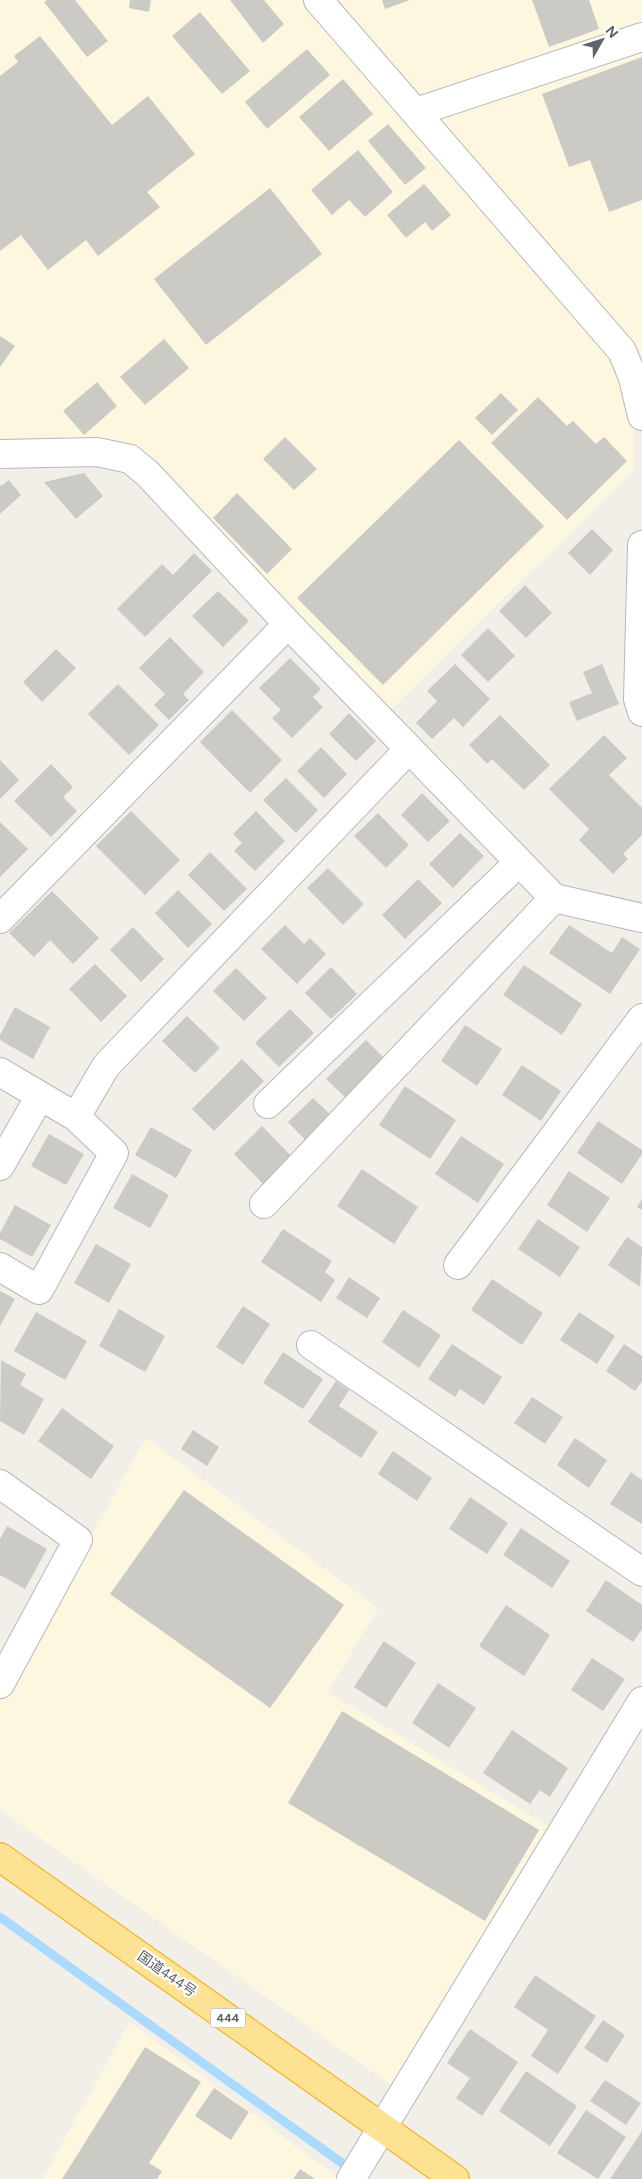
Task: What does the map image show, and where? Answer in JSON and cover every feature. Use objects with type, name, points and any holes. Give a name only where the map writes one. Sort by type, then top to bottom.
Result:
[{"type":"highway","name":"国道444号","points":[[0,1857],[455,2179]]},
{"type":"street","points":[[318,0],[622,351],[633,378],[642,416]]},
{"type":"street","points":[[416,112],[642,37]]},
{"type":"street","points":[[0,454],[97,452],[130,459],[148,474],[288,624],[554,898],[642,918]]},
{"type":"street","points":[[642,545],[638,699],[642,712]]},
{"type":"street","points":[[0,919],[288,624]]},
{"type":"street","points":[[76,1117],[106,1066],[409,749]]},
{"type":"street","points":[[268,1104],[519,862]]},
{"type":"street","points":[[264,1204],[554,898]]},
{"type":"street","points":[[458,1265],[642,1018]]},
{"type":"street","points":[[0,1072],[76,1117],[114,1153],[39,1290],[0,1267]]},
{"type":"street","points":[[0,1166],[40,1096]]},
{"type":"street","points":[[311,1345],[642,1572]]},
{"type":"street","points":[[0,1484],[78,1540],[0,1684]]},
{"type":"street","points":[[357,2169],[642,1701]]},
{"type":"shaded area","points":[[0,0],[642,0],[642,426],[633,425],[634,470],[390,710],[152,461],[0,445]]},
{"type":"shaded area","points":[[146,1438],[378,1608],[328,1692],[551,1828],[401,2092],[0,1810],[0,1698]]},
{"type":"shaded area","points":[[130,2022],[340,2179],[42,2179]]},
{"type":"building","points":[[47,0],[75,0],[108,41],[87,57],[44,2]]},
{"type":"building","points":[[130,0],[151,0],[149,12],[129,8]]},
{"type":"building","points":[[230,0],[264,0],[284,24],[263,43]]},
{"type":"building","points":[[382,0],[410,0],[385,9]]},
{"type":"building","points":[[532,0],[589,0],[599,29],[549,47]]},
{"type":"building","points":[[200,12],[250,71],[222,94],[172,36]]},
{"type":"building","points":[[40,36],[112,125],[148,96],[195,154],[147,192],[160,207],[98,256],[86,240],[48,270],[21,235],[0,251],[0,76],[18,62],[14,56]]},
{"type":"building","points":[[307,49],[330,75],[267,129],[245,102]]},
{"type":"building","points":[[642,57],[642,200],[609,212],[590,160],[569,167],[542,94]]},
{"type":"building","points":[[343,79],[373,114],[329,151],[299,117]]},
{"type":"building","points":[[388,124],[426,168],[405,185],[368,141]]},
{"type":"building","points":[[358,150],[393,192],[365,217],[349,200],[332,215],[311,190]]},
{"type":"building","points":[[424,184],[451,215],[432,231],[425,222],[406,238],[387,215]]},
{"type":"building","points":[[270,188],[322,254],[206,345],[154,279]]},
{"type":"building","points":[[0,336],[15,346],[0,367]]},
{"type":"building","points":[[164,339],[189,368],[145,405],[120,377]]},
{"type":"building","points":[[97,382],[117,406],[84,435],[63,411]]},
{"type":"building","points":[[501,393],[518,410],[492,435],[475,418]]},
{"type":"building","points":[[538,397],[567,426],[573,421],[596,444],[604,437],[627,461],[567,520],[491,443]]},
{"type":"building","points":[[285,437],[317,469],[294,490],[263,459]]},
{"type":"building","points":[[459,440],[544,526],[383,685],[297,598]]},
{"type":"building","points":[[84,473],[103,496],[76,519],[44,482]]},
{"type":"building","points":[[9,480],[21,495],[0,514],[0,484],[1,486]]},
{"type":"building","points":[[237,493],[292,549],[267,574],[213,518]]},
{"type":"building","points":[[592,529],[613,550],[590,575],[568,553]]},
{"type":"building","points":[[194,553],[212,571],[145,637],[117,609],[162,564],[173,575]]},
{"type":"building","points":[[525,585],[552,613],[526,638],[499,611]]},
{"type":"building","points":[[218,591],[249,621],[223,647],[192,616]]},
{"type":"building","points":[[488,628],[515,656],[488,682],[461,655]]},
{"type":"building","points":[[170,637],[204,672],[183,694],[189,700],[169,720],[154,705],[165,694],[139,668]]},
{"type":"building","points":[[56,649],[76,668],[42,702],[23,682]]},
{"type":"building","points":[[290,658],[321,689],[313,697],[323,707],[292,738],[272,718],[281,710],[259,688]]},
{"type":"building","points":[[455,664],[490,699],[463,727],[454,718],[432,739],[416,723],[437,701],[427,691]]},
{"type":"building","points":[[602,664],[619,704],[577,721],[569,702],[592,693],[583,672]]},
{"type":"building","points":[[118,684],[159,725],[129,755],[88,714]]},
{"type":"building","points":[[232,710],[282,760],[250,793],[200,742]]},
{"type":"building","points":[[349,713],[376,741],[356,761],[329,734]]},
{"type":"building","points":[[500,715],[550,765],[524,790],[492,759],[487,764],[469,745]]},
{"type":"building","points":[[604,735],[627,758],[609,775],[642,808],[642,835],[623,854],[628,859],[613,874],[579,840],[589,829],[549,789]]},
{"type":"building","points":[[321,747],[347,774],[324,798],[297,771]]},
{"type":"building","points":[[0,760],[19,780],[0,799]]},
{"type":"building","points":[[51,764],[73,787],[63,797],[77,811],[51,837],[14,801]]},
{"type":"building","points":[[286,778],[318,810],[296,833],[263,800]]},
{"type":"building","points":[[422,793],[450,821],[428,842],[401,815]]},
{"type":"building","points":[[131,811],[180,860],[145,895],[96,846]]},
{"type":"building","points":[[256,811],[285,841],[255,871],[234,851],[242,843],[233,834]]},
{"type":"building","points":[[378,813],[409,845],[386,868],[354,836]]},
{"type":"building","points":[[0,822],[28,849],[0,877]]},
{"type":"building","points":[[460,833],[484,856],[453,888],[429,864]]},
{"type":"building","points":[[210,852],[247,889],[224,911],[188,875]]},
{"type":"building","points":[[328,868],[364,904],[343,925],[307,888]]},
{"type":"building","points":[[418,879],[442,903],[405,939],[382,915]]},
{"type":"building","points":[[178,890],[212,924],[188,948],[155,913]]},
{"type":"building","points":[[52,891],[99,938],[73,964],[50,940],[34,957],[9,933]]},
{"type":"building","points":[[285,925],[304,944],[310,938],[326,954],[297,984],[261,949]]},
{"type":"building","points":[[569,925],[612,953],[622,937],[640,949],[610,994],[549,953]]},
{"type":"building","points":[[133,927],[164,959],[141,982],[110,950]]},
{"type":"building","points":[[95,964],[127,996],[101,1022],[69,989]]},
{"type":"building","points":[[524,965],[582,1004],[562,1035],[503,995]]},
{"type":"building","points":[[331,967],[357,994],[331,1019],[305,993]]},
{"type":"building","points":[[236,968],[267,998],[244,1021],[213,991]]},
{"type":"building","points":[[15,1007],[50,1027],[33,1059],[0,1040],[0,1035]]},
{"type":"building","points":[[290,1009],[314,1033],[279,1067],[255,1043]]},
{"type":"building","points":[[187,1016],[220,1048],[195,1073],[162,1041]]},
{"type":"building","points":[[465,1025],[502,1049],[477,1086],[441,1061]]},
{"type":"building","points":[[366,1040],[385,1059],[346,1098],[326,1079]]},
{"type":"building","points":[[242,1059],[264,1081],[214,1131],[192,1109]]},
{"type":"building","points":[[522,1065],[561,1091],[541,1121],[502,1095]]},
{"type":"building","points":[[405,1086],[456,1120],[430,1159],[379,1125]]},
{"type":"building","points":[[313,1098],[333,1117],[308,1143],[288,1122]]},
{"type":"building","points":[[598,1121],[642,1150],[642,1154],[622,1184],[577,1153]]},
{"type":"building","points":[[262,1126],[295,1160],[267,1188],[234,1154]]},
{"type":"building","points":[[151,1127],[192,1150],[176,1178],[135,1155]]},
{"type":"building","points":[[49,1134],[84,1154],[66,1185],[31,1166]]},
{"type":"building","points":[[461,1136],[504,1164],[478,1203],[435,1174]]},
{"type":"building","points":[[362,1169],[418,1207],[394,1244],[337,1206]]},
{"type":"building","points":[[569,1171],[610,1198],[587,1232],[547,1205]]},
{"type":"building","points":[[132,1174],[169,1195],[150,1228],[113,1208]]},
{"type":"building","points":[[642,1199],[642,1210],[637,1207]]},
{"type":"building","points":[[15,1205],[51,1225],[32,1257],[0,1239],[0,1233]]},
{"type":"building","points":[[538,1219],[580,1247],[560,1277],[518,1249]]},
{"type":"building","points":[[283,1229],[332,1261],[325,1272],[335,1280],[321,1302],[261,1262]]},
{"type":"building","points":[[627,1237],[642,1247],[640,1287],[608,1265]]},
{"type":"building","points":[[96,1244],[131,1264],[109,1303],[74,1283]]},
{"type":"building","points":[[349,1277],[380,1298],[367,1318],[336,1298]]},
{"type":"building","points":[[492,1279],[543,1313],[522,1345],[471,1310]]},
{"type":"building","points":[[0,1291],[15,1299],[0,1326]]},
{"type":"building","points":[[243,1306],[270,1324],[243,1365],[216,1347]]},
{"type":"building","points":[[119,1309],[165,1336],[145,1372],[99,1346]]},
{"type":"building","points":[[403,1310],[441,1335],[419,1368],[382,1342]]},
{"type":"building","points":[[36,1312],[87,1341],[65,1380],[14,1351]]},
{"type":"building","points":[[579,1312],[615,1336],[597,1364],[560,1340]]},
{"type":"building","points":[[452,1344],[502,1377],[484,1405],[460,1389],[455,1397],[428,1379]]},
{"type":"building","points":[[624,1344],[642,1356],[642,1381],[635,1391],[606,1371]]},
{"type":"building","points":[[283,1352],[323,1379],[303,1409],[263,1383]]},
{"type":"building","points":[[1,1360],[26,1374],[20,1385],[44,1399],[24,1435],[0,1421]]},
{"type":"building","points":[[336,1381],[349,1390],[339,1406],[378,1432],[361,1458],[308,1422]]},
{"type":"building","points":[[532,1397],[563,1417],[545,1444],[514,1423]]},
{"type":"building","points":[[62,1408],[114,1446],[91,1479],[38,1441]]},
{"type":"building","points":[[193,1430],[219,1447],[207,1466],[181,1449]]},
{"type":"building","points":[[575,1438],[607,1460],[589,1488],[557,1465]]},
{"type":"building","points":[[393,1451],[432,1478],[417,1501],[378,1474]]},
{"type":"building","points":[[631,1472],[642,1480],[642,1524],[610,1504]]},
{"type":"building","points":[[184,1490],[344,1605],[270,1708],[110,1594]]},
{"type":"building","points":[[470,1497],[508,1523],[487,1554],[449,1529]]},
{"type":"building","points":[[7,1526],[47,1549],[25,1589],[0,1575],[0,1539]]},
{"type":"building","points":[[521,1528],[570,1561],[552,1588],[503,1555]]},
{"type":"building","points":[[606,1580],[642,1605],[642,1629],[633,1642],[586,1611]]},
{"type":"building","points":[[506,1605],[550,1635],[524,1676],[479,1646]]},
{"type":"building","points":[[384,1641],[416,1663],[386,1708],[354,1687]]},
{"type":"building","points":[[592,1658],[625,1679],[603,1711],[571,1690]]},
{"type":"building","points":[[438,1683],[476,1708],[449,1748],[412,1723]]},
{"type":"building","points":[[342,1711],[539,1830],[485,1921],[288,1803]]},
{"type":"building","points":[[512,1730],[568,1768],[550,1797],[540,1790],[530,1804],[483,1773]]},
{"type":"building","points":[[535,1975],[596,2016],[558,2074],[531,2056],[548,2030],[514,2007]]},
{"type":"building","points":[[603,2020],[625,2035],[607,2063],[584,2048]]},
{"type":"building","points":[[470,2029],[518,2062],[482,2116],[456,2098],[470,2078],[447,2063]]},
{"type":"building","points":[[145,2047],[201,2082],[149,2163],[162,2171],[157,2179],[62,2179]]},
{"type":"building","points":[[526,2071],[577,2106],[550,2146],[499,2111]]},
{"type":"building","points":[[605,2080],[641,2103],[626,2125],[590,2101]]},
{"type":"building","points":[[214,2088],[249,2112],[231,2140],[195,2116]]},
{"type":"building","points":[[586,2110],[626,2137],[598,2179],[557,2153]]},
{"type":"building","points":[[642,2131],[642,2179],[610,2179]]},
{"type":"building","points":[[300,2169],[315,2179],[293,2179]]},
{"type":"waterway","points":[[0,1917],[353,2171]]}]
